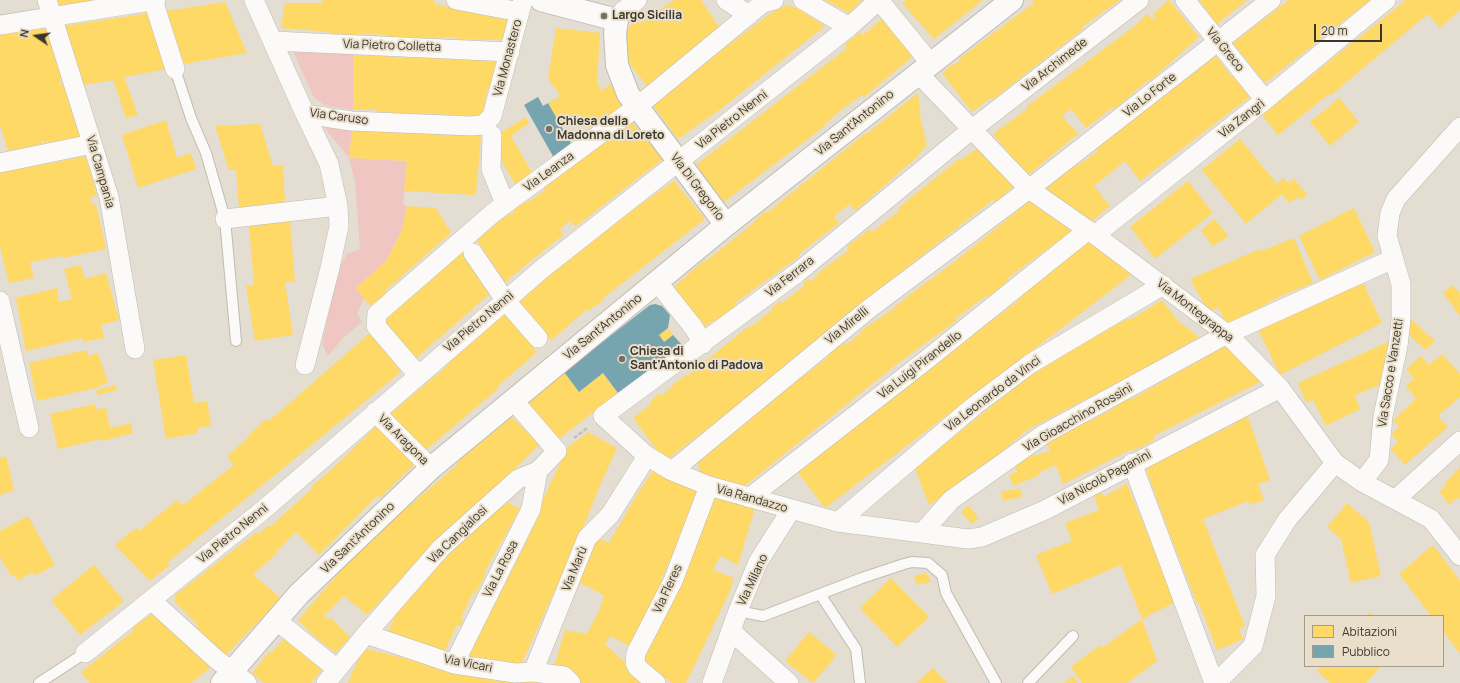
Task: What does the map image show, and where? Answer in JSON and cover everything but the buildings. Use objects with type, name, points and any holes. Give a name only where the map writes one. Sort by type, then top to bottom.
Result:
[{"type":"street","points":[[0,25],[49,9],[154,0],[175,70]]},
{"type":"street","name":"Via Caruso","points":[[254,0],[274,40],[306,114],[351,121],[471,126],[483,125],[492,116]]},
{"type":"street","points":[[456,0],[521,6]]},
{"type":"street","points":[[541,0],[625,8]]},
{"type":"street","points":[[726,0],[749,15]]},
{"type":"street","name":"Via Leanza","points":[[418,375],[376,326],[377,314],[390,301],[505,204],[638,106],[763,3],[774,0]]},
{"type":"street","points":[[803,0],[850,27]]},
{"type":"street","name":"Via Pietro Nenni","points":[[85,653],[262,511],[505,300],[850,27],[879,0]]},
{"type":"street","name":"Via Montegrappa","points":[[879,0],[924,68],[972,130],[1029,189],[1092,232],[1227,334],[1280,388],[1335,463],[1362,482],[1431,519],[1460,556]]},
{"type":"street","name":"Via Sant'Antonino","points":[[233,679],[276,620],[299,594],[431,468],[658,283],[726,225],[1012,0]]},
{"type":"street","name":"Via Archimede","points":[[972,130],[1139,0]]},
{"type":"street","name":"Via Greco","points":[[1185,0],[1265,100]]},
{"type":"street","name":"Via Lo Forte","points":[[1029,189],[1271,0]]},
{"type":"street","name":"Via Zangrì","points":[[1092,232],[1265,100],[1386,0]]},
{"type":"street","name":"Via Monastero","points":[[492,116],[521,6]]},
{"type":"street","name":"Via Di Gregorio","points":[[625,8],[615,33],[617,65],[628,94],[726,225]]},
{"type":"street","name":"Via Campania","points":[[49,9],[109,197],[135,349]]},
{"type":"street","name":"Via Pietro Colletta","points":[[274,40],[510,52]]},
{"type":"street","points":[[305,365],[330,268],[339,226],[338,206],[329,164],[306,114]]},
{"type":"street","name":"Via Sacco e Vanzetti","points":[[1362,482],[1379,460],[1383,416],[1398,346],[1401,320],[1401,284],[1387,236],[1390,213],[1396,199],[1460,127]]},
{"type":"street","name":"Via Ferrara","points":[[602,416],[703,344],[797,273],[972,130]]},
{"type":"street","points":[[492,135],[491,169],[505,204]]},
{"type":"street","points":[[0,163],[92,144]]},
{"type":"street","name":"Via Mirelli","points":[[672,471],[870,308],[1029,189]]},
{"type":"street","points":[[225,218],[338,206]]},
{"type":"street","name":"Via Luigi Pirandello","points":[[749,498],[1092,232]]},
{"type":"street","points":[[473,253],[505,300],[538,338]]},
{"type":"street","points":[[1227,334],[1393,259]]},
{"type":"street","points":[[658,283],[694,328],[703,344]]},
{"type":"street","name":"Via Leonardo da Vinci","points":[[838,522],[974,406],[1030,364],[1163,285]]},
{"type":"street","points":[[0,301],[29,428]]},
{"type":"street","name":"Via Gioacchino Rossini","points":[[922,534],[951,500],[1044,434],[1227,334]]},
{"type":"street","name":"Via Nicolò Paganini","points":[[922,534],[968,539],[982,537],[1045,510],[1132,463],[1280,388]]},
{"type":"street","points":[[513,400],[557,451]]},
{"type":"street","name":"Via Aragona","points":[[375,412],[431,468]]},
{"type":"street","name":"Via Randazzo","points":[[602,416],[647,456],[672,471],[709,486],[838,522],[922,534]]},
{"type":"street","points":[[1396,499],[1460,441]]},
{"type":"street","name":"Via Cangialosi","points":[[332,676],[366,634],[441,548],[518,479],[538,471],[557,451]]},
{"type":"street","name":"Via Marù","points":[[533,672],[588,538],[610,515],[647,456]]},
{"type":"street","points":[[1132,463],[1215,683],[1253,646],[1266,596],[1265,555],[1287,520],[1335,463]]},
{"type":"street","name":"Via La Rosa","points":[[454,664],[532,509],[538,471]]},
{"type":"street","name":"Via Fleres","points":[[656,683],[638,668],[635,663],[636,653],[673,581],[709,486]]},
{"type":"street","name":"Via Milano","points":[[712,683],[738,611],[758,562],[791,510]]},
{"type":"street","points":[[151,600],[216,659],[233,679]]},
{"type":"street","points":[[276,620],[332,676]]},
{"type":"street","points":[[731,631],[789,683]]},
{"type":"street","name":"Via Vicari","points":[[366,634],[454,664],[515,673],[533,672],[564,676],[571,683]]},
{"type":"lane","points":[[175,70],[191,118],[206,153],[225,218],[236,341]]},
{"type":"lane","points":[[738,611],[763,616],[820,594],[912,562],[928,563],[942,575],[946,593],[996,683]]},
{"type":"lane","points":[[820,594],[856,649],[860,683]]},
{"type":"lane","points":[[1028,683],[1073,636]]},
{"type":"lane","points":[[39,683],[85,653]]},
{"type":"path","points":[[557,451],[602,416]]},
{"type":"shaded area","points":[[293,51],[353,54],[353,110],[324,105],[313,96]]},
{"type":"shaded area","points":[[324,127],[352,130],[349,158]]},
{"type":"shaded area","points":[[349,158],[407,161],[403,205],[407,206],[402,230],[386,261],[356,288],[364,298],[357,314],[362,322],[343,338],[328,356],[322,344],[337,272],[347,254],[360,249],[355,182]]},
{"type":"place","name":"Largo Sicilia","points":[[604,16]]},
{"type":"place","name":"Chiesa della Madonna di Loreto","points":[[549,129]]},
{"type":"place","name":"Chiesa di Sant'Antonio di Padova","points":[[622,359]]}]
